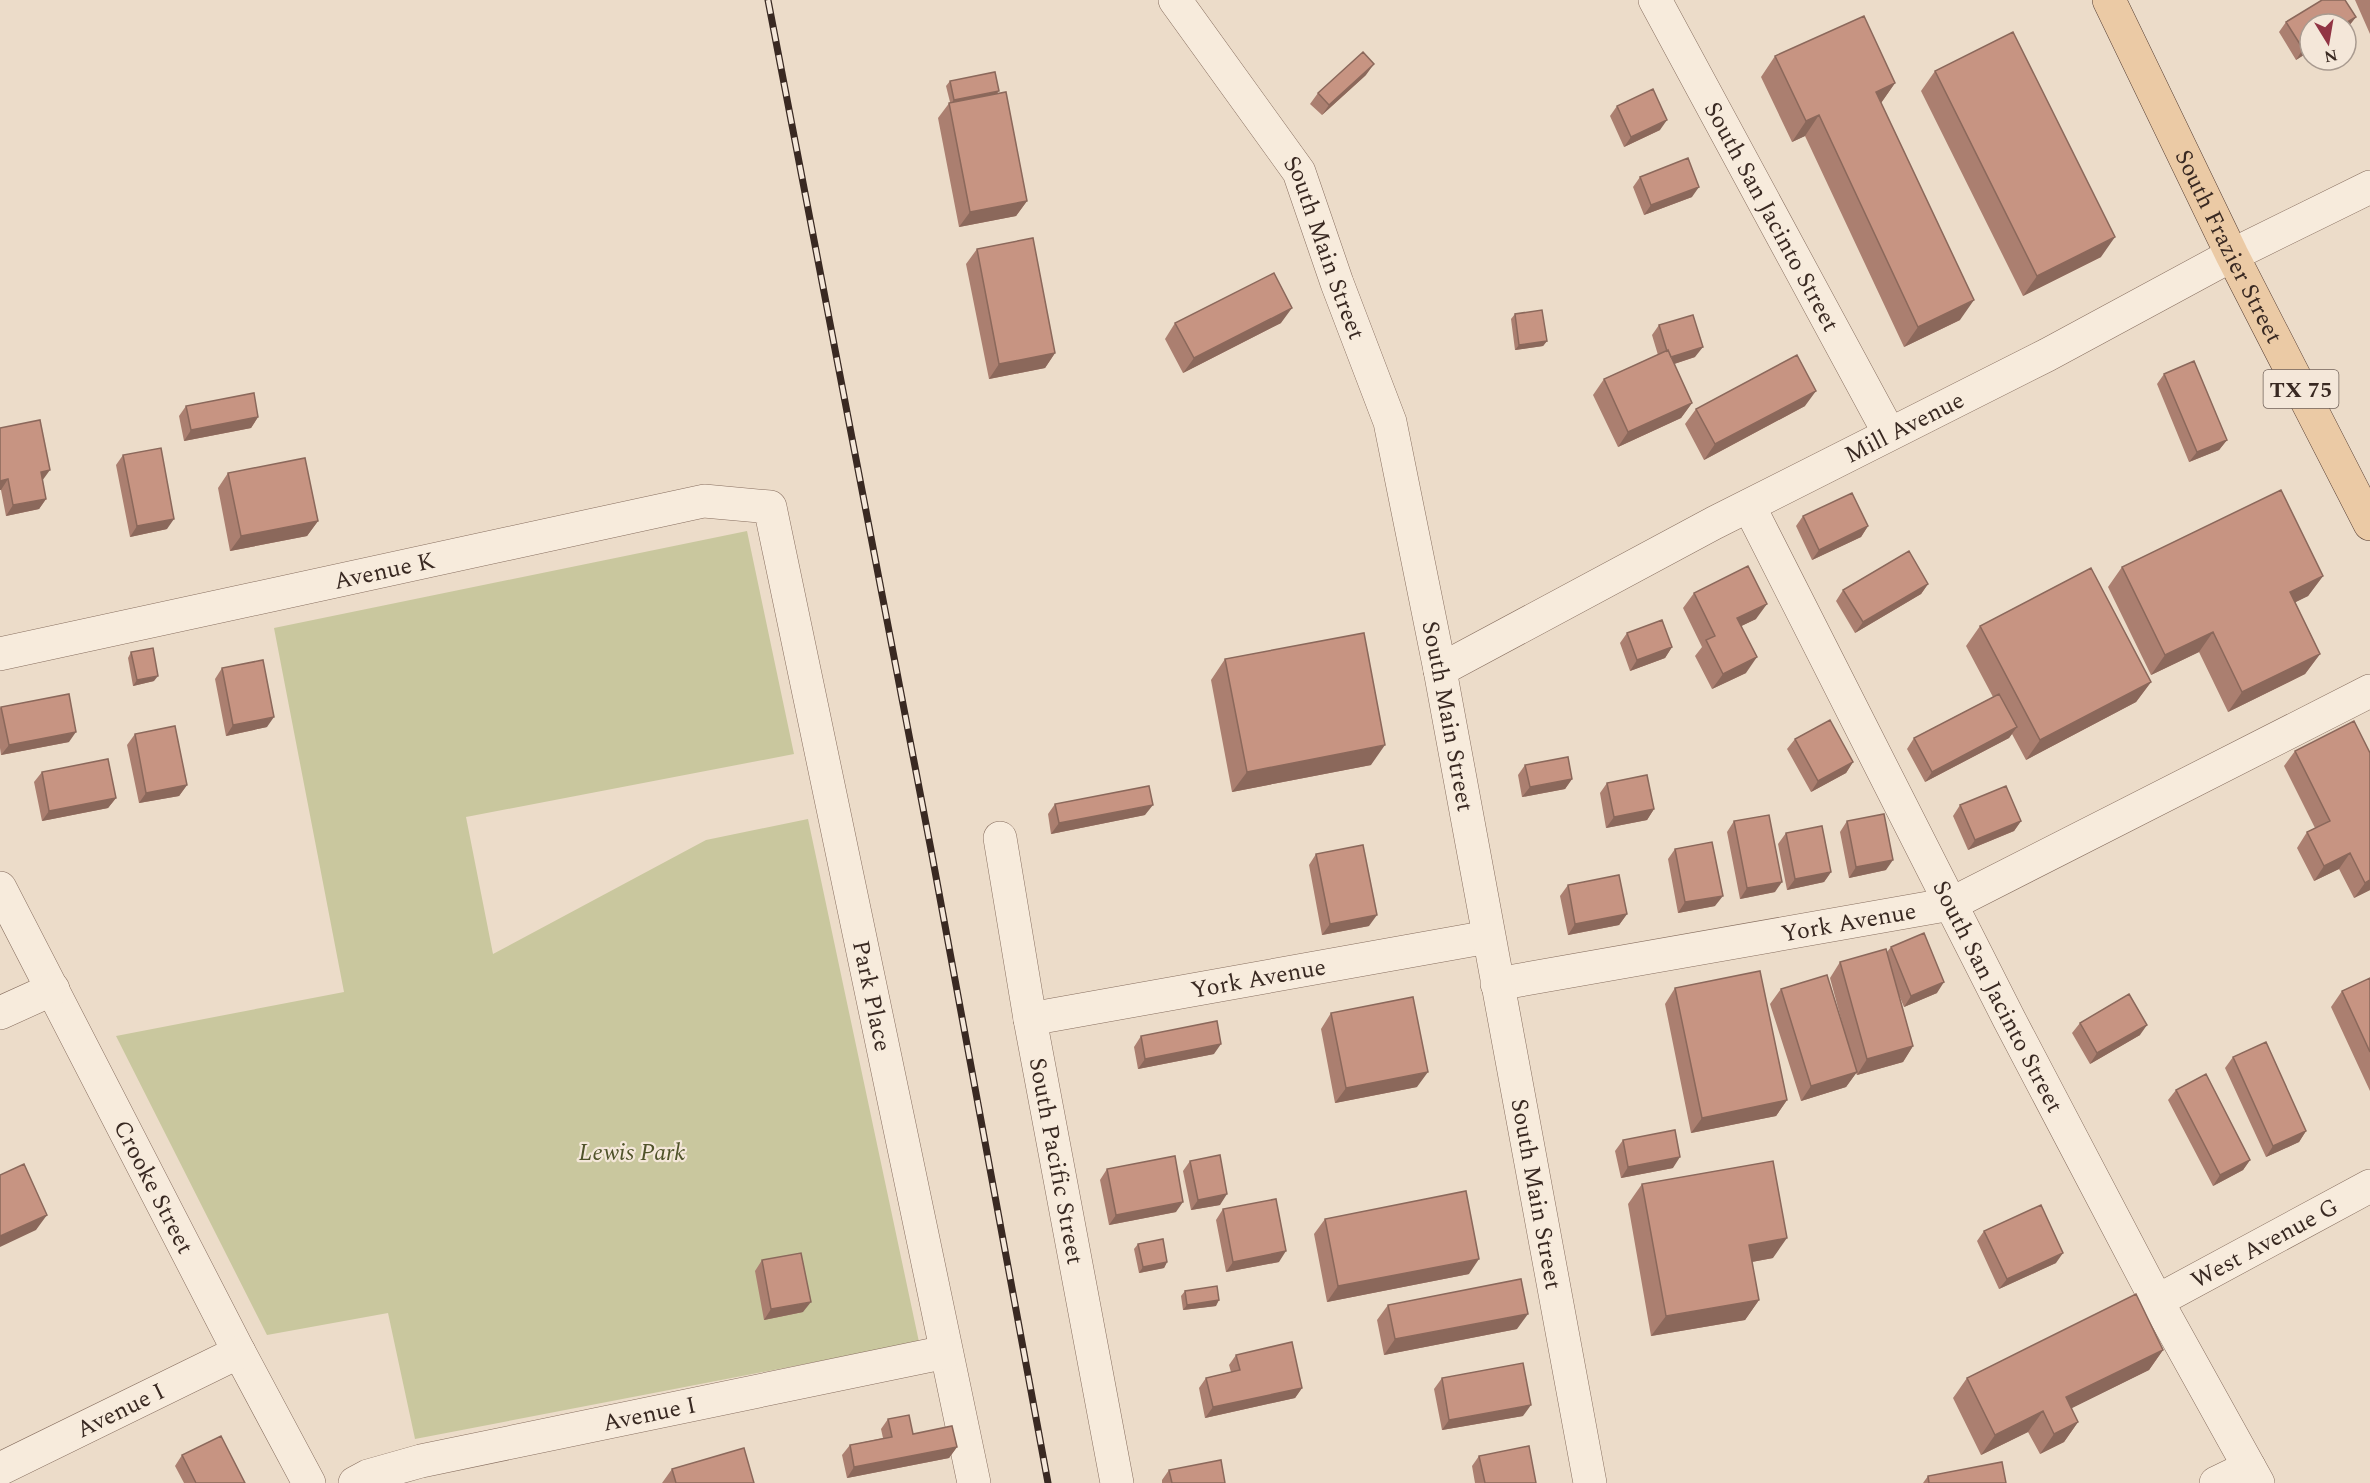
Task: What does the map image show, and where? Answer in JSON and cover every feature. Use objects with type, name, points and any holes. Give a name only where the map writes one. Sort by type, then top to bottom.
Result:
[{"type":"main road","name":"South Frazier Street","points":[[2109,0],[2232,255],[2370,524]]},
{"type":"street","name":"South Main Street","points":[[1175,0],[1299,172],[1337,283],[1390,422],[1440,669],[1590,1483]]},
{"type":"street","name":"South San Jacinto Street","points":[[1655,0],[1888,433]]},
{"type":"street","name":"Mill Avenue","points":[[1440,669],[1888,433],[2047,355],[2232,255],[2370,187]]},
{"type":"street","name":"Avenue K","points":[[0,654],[704,501],[770,507]]},
{"type":"street","name":"Park Place","points":[[770,507],[974,1483]]},
{"type":"street","name":"South San Jacinto Street","points":[[1749,507],[2157,1301],[2253,1475]]},
{"type":"street","name":"York Avenue","points":[[1497,984],[1951,904],[2370,691]]},
{"type":"street","name":"South Pacific Street","points":[[1000,838],[1030,1019],[1117,1483]]},
{"type":"street","name":"Crooke Street","points":[[0,888],[309,1483]]},
{"type":"street","name":"York Avenue","points":[[1030,1019],[1488,937]]},
{"type":"street","points":[[0,1013],[52,989]]},
{"type":"street","name":"West Avenue G","points":[[2157,1301],[2370,1186]]},
{"type":"street","name":"Avenue I","points":[[0,1469],[239,1352]]},
{"type":"street","name":"Avenue I","points":[[354,1483],[368,1476],[421,1461],[946,1352]]},
{"type":"street","points":[[2216,1483],[2253,1475]]},
{"type":"green space","name":"Lewis Park","points":[[747,531],[794,754],[466,817],[493,954],[706,840],[808,819],[919,1342],[415,1439],[388,1313],[267,1335],[116,1036],[344,992],[274,628]]},
{"type":"building","points":[[2322,0],[2345,0],[2353,12],[2302,12]]},
{"type":"building","points":[[2298,15],[2298,41],[2286,22]]},
{"type":"building","points":[[1864,16],[1895,83],[1876,92],[1974,300],[1918,327],[1819,115],[1806,121],[1775,56]]},
{"type":"building","points":[[2013,32],[2115,237],[2037,276],[1935,71]]},
{"type":"building","points":[[1363,52],[1374,64],[1329,105],[1318,93]]},
{"type":"building","points":[[995,72],[999,91],[954,100],[950,81]]},
{"type":"building","points":[[1653,89],[1667,120],[1631,137],[1617,106]]},
{"type":"building","points":[[1006,92],[1027,201],[970,212],[949,103]]},
{"type":"building","points":[[1688,158],[1699,187],[1651,205],[1640,177]]},
{"type":"building","points":[[1033,238],[1055,353],[999,364],[977,249]]},
{"type":"building","points":[[1274,273],[1292,308],[1194,358],[1175,323]]},
{"type":"building","points":[[1542,310],[1547,341],[1519,345],[1515,314]]},
{"type":"building","points":[[1693,315],[1703,347],[1671,357],[1659,325]]},
{"type":"building","points":[[1668,350],[1692,403],[1628,432],[1604,379]]},
{"type":"building","points":[[1797,355],[1816,391],[1715,444],[1696,409]]},
{"type":"building","points":[[2194,361],[2227,440],[2197,452],[2164,374]]},
{"type":"building","points":[[254,393],[258,417],[191,430],[186,406]]},
{"type":"building","points":[[40,420],[50,470],[41,472],[46,499],[13,505],[8,479],[0,481],[0,428]]},
{"type":"building","points":[[161,448],[174,519],[137,526],[123,455]]},
{"type":"building","points":[[305,458],[318,521],[241,536],[228,473]]},
{"type":"building","points":[[2281,490],[2323,576],[2290,592],[2320,654],[2242,692],[2213,632],[2165,655],[2122,567]]},
{"type":"building","points":[[1852,493],[1868,526],[1819,550],[1803,516]]},
{"type":"building","points":[[1909,551],[1928,584],[1863,622],[1843,590]]},
{"type":"building","points":[[1748,566],[1767,604],[1737,618],[1757,657],[1723,674],[1706,640],[1715,636],[1694,593]]},
{"type":"building","points":[[2091,568],[2151,682],[2040,740],[1980,626]]},
{"type":"building","points":[[1662,620],[1672,647],[1637,660],[1627,633]]},
{"type":"building","points":[[1364,633],[1385,745],[1247,772],[1225,659]]},
{"type":"building","points":[[153,648],[158,676],[137,680],[131,652]]},
{"type":"building","points":[[263,660],[274,717],[233,725],[222,668]]},
{"type":"building","points":[[69,694],[76,732],[9,745],[1,707]]},
{"type":"building","points":[[1999,694],[2017,727],[1932,772],[1914,738]]},
{"type":"building","points":[[1830,720],[1853,762],[1818,781],[1795,739]]},
{"type":"building","points":[[2354,721],[2370,753],[2370,880],[2365,883],[2350,853],[2324,866],[2307,832],[2330,821],[2295,751]]},
{"type":"building","points":[[175,726],[187,785],[146,793],[135,734]]},
{"type":"building","points":[[1568,757],[1572,779],[1530,787],[1525,765]]},
{"type":"building","points":[[108,759],[116,798],[49,811],[42,772]]},
{"type":"building","points":[[1647,775],[1654,809],[1614,817],[1607,783]]},
{"type":"building","points":[[1149,786],[1153,805],[1059,823],[1055,804]]},
{"type":"building","points":[[2006,786],[2021,821],[1975,840],[1960,805]]},
{"type":"building","points":[[1884,814],[1893,860],[1856,867],[1847,821]]},
{"type":"building","points":[[1769,815],[1782,882],[1747,888],[1734,821]]},
{"type":"building","points":[[1822,826],[1831,872],[1795,879],[1786,833]]},
{"type":"building","points":[[1712,842],[1723,896],[1685,902],[1675,849]]},
{"type":"building","points":[[1363,845],[1377,915],[1330,924],[1316,854]]},
{"type":"building","points":[[1619,875],[1627,914],[1575,924],[1568,885]]},
{"type":"building","points":[[1924,933],[1944,982],[1911,996],[1891,947]]},
{"type":"building","points":[[1886,949],[1913,1046],[1867,1059],[1840,962]]},
{"type":"building","points":[[1760,971],[1787,1100],[1702,1118],[1675,988]]},
{"type":"building","points":[[1827,975],[1857,1072],[1811,1086],[1781,989]]},
{"type":"building","points":[[2370,978],[2370,1052],[2342,991]]},
{"type":"building","points":[[2129,994],[2147,1025],[2097,1053],[2080,1023]]},
{"type":"building","points":[[1413,997],[1428,1072],[1346,1088],[1331,1013]]},
{"type":"building","points":[[1217,1021],[1221,1044],[1145,1059],[1141,1036]]},
{"type":"building","points":[[2266,1042],[2306,1131],[2273,1146],[2233,1057]]},
{"type":"building","points":[[2206,1074],[2250,1160],[2220,1175],[2176,1090]]},
{"type":"building","points":[[1675,1130],[1680,1157],[1628,1167],[1623,1140]]},
{"type":"building","points":[[1220,1155],[1227,1194],[1198,1200],[1190,1161]]},
{"type":"building","points":[[1175,1156],[1183,1202],[1116,1215],[1107,1169]]},
{"type":"building","points":[[1773,1161],[1787,1238],[1749,1245],[1759,1300],[1666,1316],[1642,1184]]},
{"type":"building","points":[[24,1164],[47,1215],[0,1236],[0,1175]]},
{"type":"building","points":[[1466,1191],[1479,1259],[1338,1286],[1325,1219]]},
{"type":"building","points":[[1276,1199],[1286,1251],[1233,1262],[1223,1209]]},
{"type":"building","points":[[2041,1205],[2063,1253],[2007,1279],[1984,1231]]},
{"type":"building","points":[[1163,1239],[1167,1262],[1143,1267],[1138,1244]]},
{"type":"building","points":[[801,1253],[811,1302],[771,1309],[762,1260]]},
{"type":"building","points":[[1521,1279],[1528,1314],[1395,1339],[1388,1305]]},
{"type":"building","points":[[1217,1286],[1219,1300],[1187,1305],[1185,1291]]},
{"type":"building","points":[[2136,1294],[2163,1350],[2066,1397],[2078,1422],[2054,1434],[2043,1411],[1995,1435],[1967,1378]]},
{"type":"building","points":[[1292,1342],[1302,1388],[1213,1407],[1206,1378],[1240,1370],[1236,1355]]},
{"type":"building","points":[[1523,1363],[1531,1405],[1449,1420],[1442,1378]]},
{"type":"building","points":[[909,1415],[913,1434],[952,1426],[957,1447],[854,1467],[850,1445],[892,1437],[888,1419]]},
{"type":"building","points":[[221,1436],[245,1483],[196,1483],[182,1455]]},
{"type":"building","points":[[1529,1446],[1536,1483],[1485,1483],[1479,1456]]},
{"type":"building","points":[[744,1448],[754,1483],[676,1483],[672,1469]]},
{"type":"building","points":[[1221,1460],[1225,1483],[1172,1483],[1169,1470]]},
{"type":"building","points":[[2002,1462],[2006,1483],[1929,1483],[1928,1476]]},
{"type":"railway","points":[[768,0],[932,855],[1048,1483]]}]
